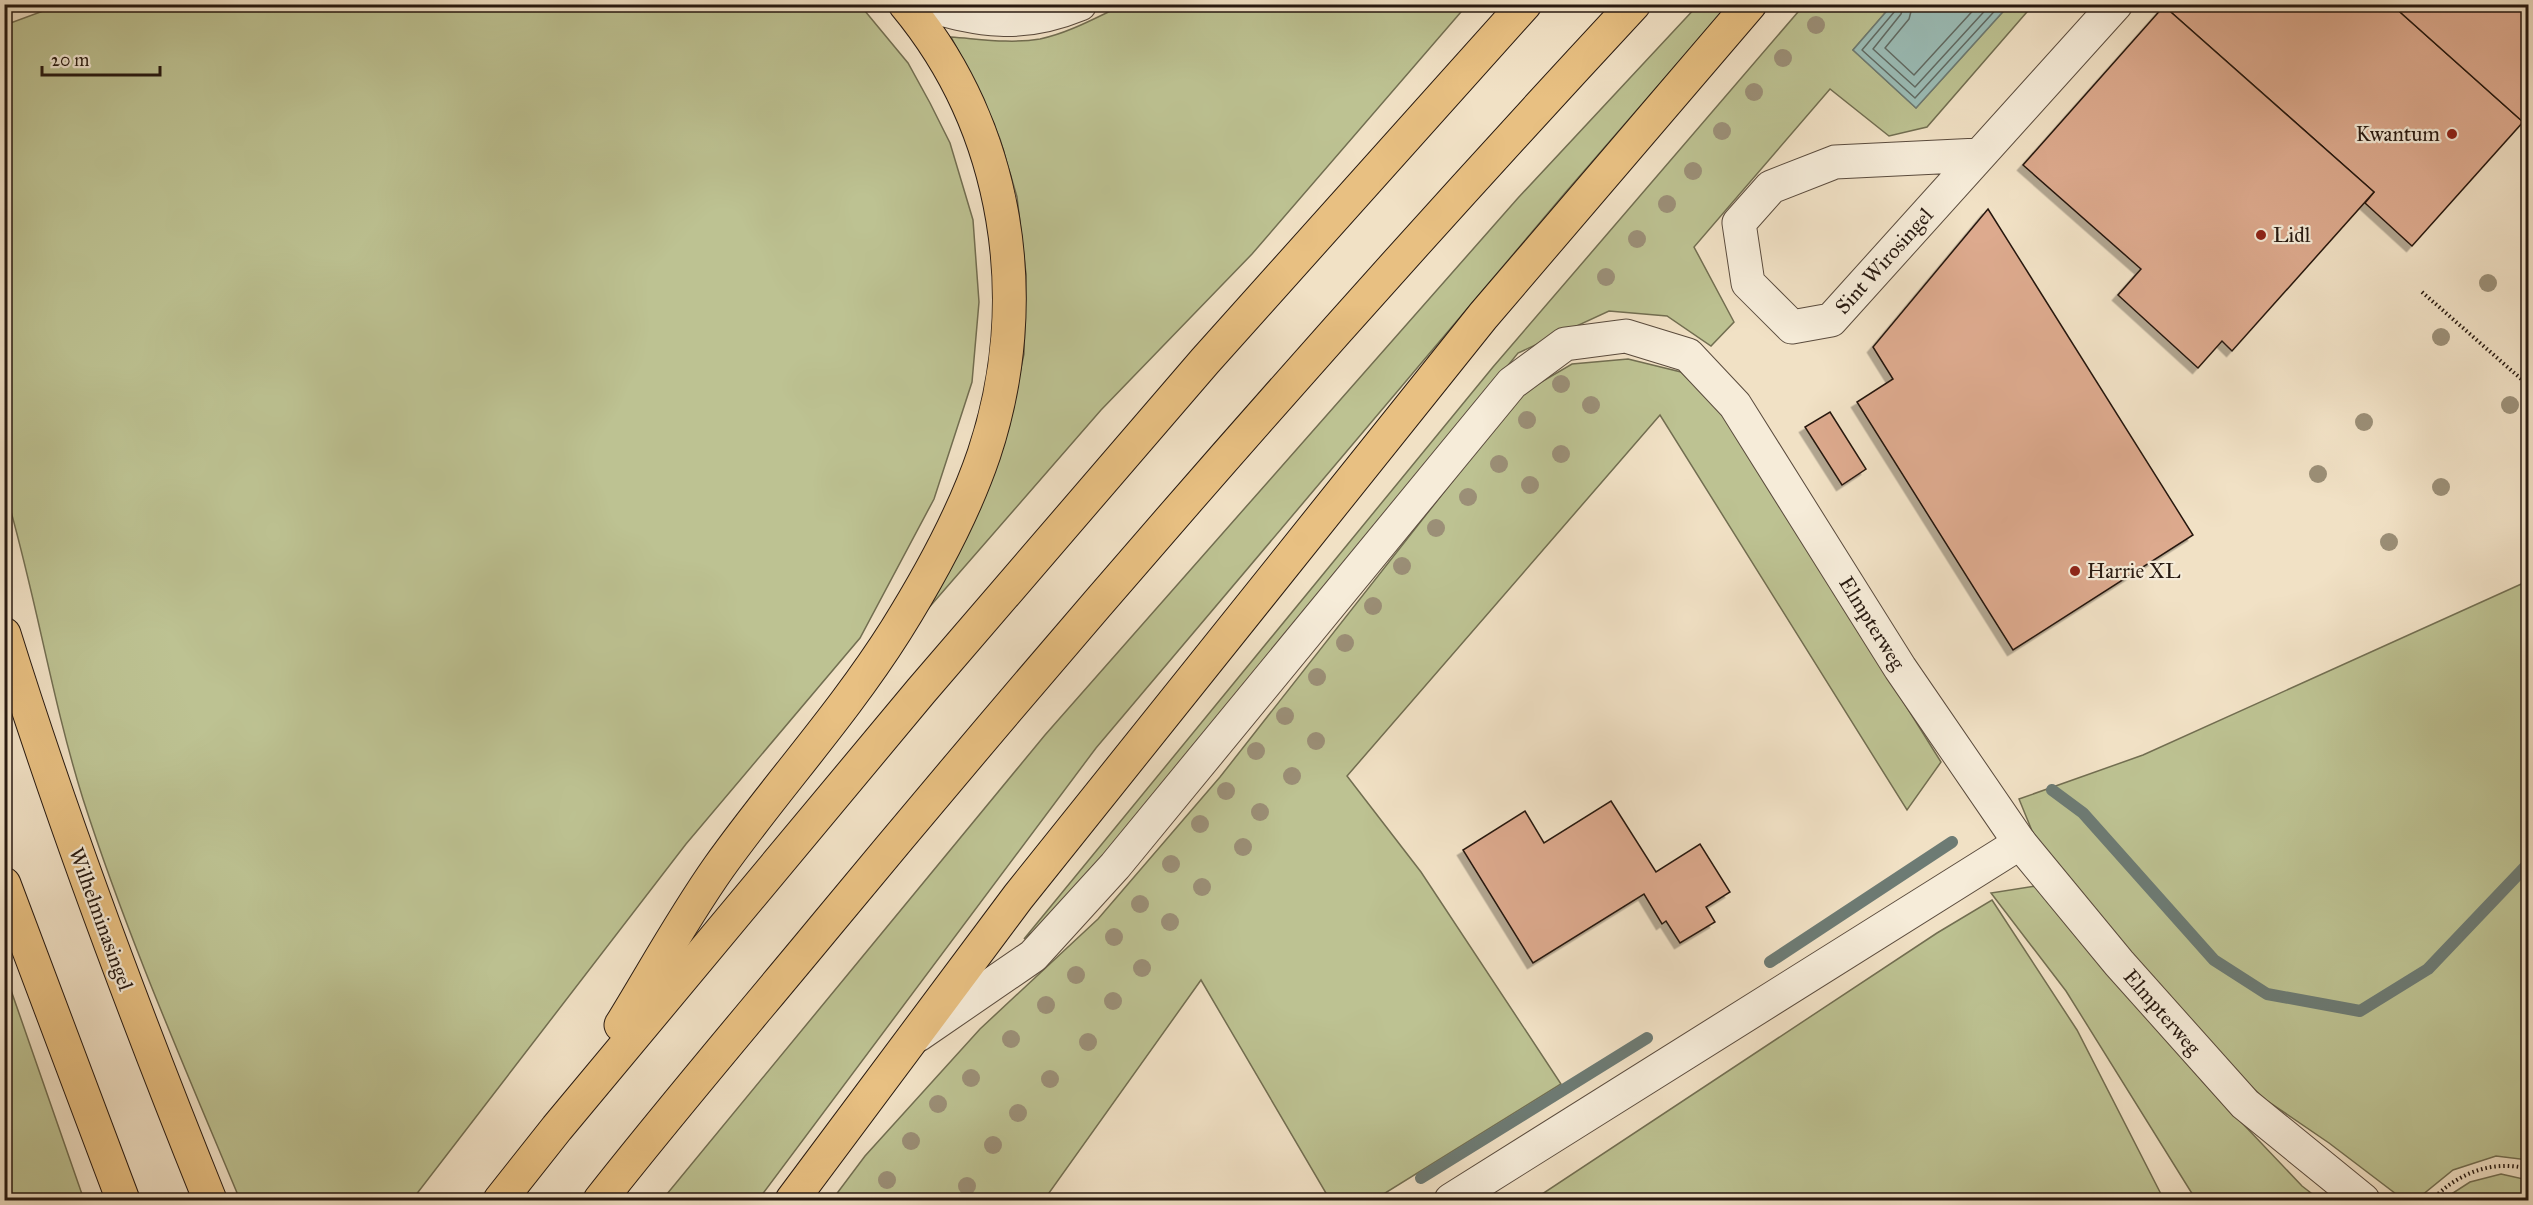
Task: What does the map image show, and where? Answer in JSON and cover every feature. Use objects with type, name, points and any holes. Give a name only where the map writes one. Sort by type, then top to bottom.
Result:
[{"type":"highway","points":[[557,1128],[718,868],[840,709],[894,633],[926,581],[956,524],[984,453],[1001,384],[1009,318],[1010,278],[1004,222],[992,165],[963,94],[943,55],[905,4]]},
{"type":"highway","points":[[500,1200],[557,1128],[921,691],[1189,379],[1525,4]]},
{"type":"highway","points":[[600,1200],[975,745],[1258,417],[1634,4]]},
{"type":"highway","points":[[792,1200],[1018,897],[1483,316],[1750,4]]},
{"type":"highway","name":"Wilhelminasingel","points":[[4,634],[96,909],[210,1200]]},
{"type":"highway","points":[[4,884],[123,1200]]},
{"type":"street","points":[[921,4],[974,18],[1010,21],[1053,14],[1080,4]]},
{"type":"street","name":"Sint Wirosingel","points":[[1979,155],[1835,162],[1771,187],[1739,223],[1748,283],[1792,327],[1831,320],[2116,4]]},
{"type":"street","name":"Elmpterweg","points":[[910,1041],[1033,956],[1115,866],[1512,383],[1564,344],[1626,336],[1688,355],[1735,405],[1900,668],[2020,843],[2119,963],[2245,1104],[2363,1200]]},
{"type":"street","points":[[1451,1200],[2020,843]]},
{"type":"path","points":[[2422,292],[2529,385]]},
{"type":"path","points":[[2432,1200],[2442,1189],[2475,1171],[2503,1165],[2529,1169]]},
{"type":"green space","points":[[62,4],[860,5],[908,63],[930,103],[950,143],[973,220],[979,302],[972,382],[934,499],[860,638],[686,844],[412,1200],[240,1200],[118,901],[83,799],[4,487],[5,25]]},
{"type":"green space","points":[[1123,5],[1467,5],[1252,254],[1101,410],[919,619],[1012,409],[1024,354],[1026,274],[1017,197],[1000,139],[978,88],[951,37],[1007,41],[1040,39],[1072,29]]},
{"type":"green space","points":[[1698,5],[1728,5],[1565,193],[1096,748],[758,1200],[662,1200],[1045,735],[1518,198]]},
{"type":"green space","points":[[1804,5],[1892,5],[1853,50],[1916,108],[2009,5],[2033,5],[1927,127],[1889,136],[1830,89],[1694,247],[1734,322],[1711,346],[1667,316],[1609,311],[1518,353],[1074,898],[1024,939],[1493,367]]},
{"type":"green space","points":[[1628,359],[1681,372],[1723,413],[1941,762],[1907,810],[1660,415],[1347,776],[1421,872],[1561,1084],[1374,1200],[1330,1200],[1201,980],[1044,1200],[832,1200],[865,1156],[980,1029],[1098,919],[1220,777],[1521,394],[1572,364]]},
{"type":"green space","points":[[2528,581],[2528,1160],[2496,1156],[2453,1170],[2416,1200],[2404,1200],[2329,1143],[2266,1100],[2217,1056],[2037,843],[2019,799],[2143,755]]},
{"type":"green space","points":[[2036,886],[2205,1084],[2302,1186],[2320,1200],[2196,1200],[2066,991],[1991,893]]},
{"type":"green space","points":[[1992,900],[2077,1030],[2164,1200],[1533,1200],[1937,933]]},
{"type":"green space","points":[[5,973],[84,1200],[5,1200]]},
{"type":"green space","points":[[2501,1174],[2528,1180],[2528,1200],[2442,1200],[2470,1182]]},
{"type":"water","points":[[1892,5],[2009,5],[1916,108],[1853,50]]},
{"type":"building","points":[[2166,4],[2391,4],[2523,122],[2412,246],[2365,203],[2374,192],[2164,6]]},
{"type":"building","points":[[2391,4],[2528,4],[2528,115],[2523,122]]},
{"type":"building","points":[[2164,6],[2374,192],[2232,351],[2222,341],[2198,368],[2118,295],[2141,269],[2023,165]]},
{"type":"building","points":[[1988,209],[2193,535],[2013,650],[1857,402],[1893,379],[1873,347]]},
{"type":"building","points":[[1830,412],[1866,469],[1842,485],[1805,427]]},
{"type":"building","points":[[1611,801],[1656,872],[1700,844],[1730,892],[1706,907],[1715,922],[1680,943],[1666,921],[1662,924],[1644,894],[1533,963],[1463,850],[1525,811],[1544,843]]},
{"type":"waterway","points":[[2052,790],[2083,813],[2214,960],[2267,994],[2360,1011],[2428,969],[2528,864]]},
{"type":"waterway","points":[[1770,962],[1952,842]]},
{"type":"waterway","points":[[1421,1178],[1647,1038]]},
{"type":"place","name":"Kwantum","points":[[2452,134]]},
{"type":"place","name":"Lidl","points":[[2261,235]]},
{"type":"place","name":"Harrie XL","points":[[2075,571]]}]
